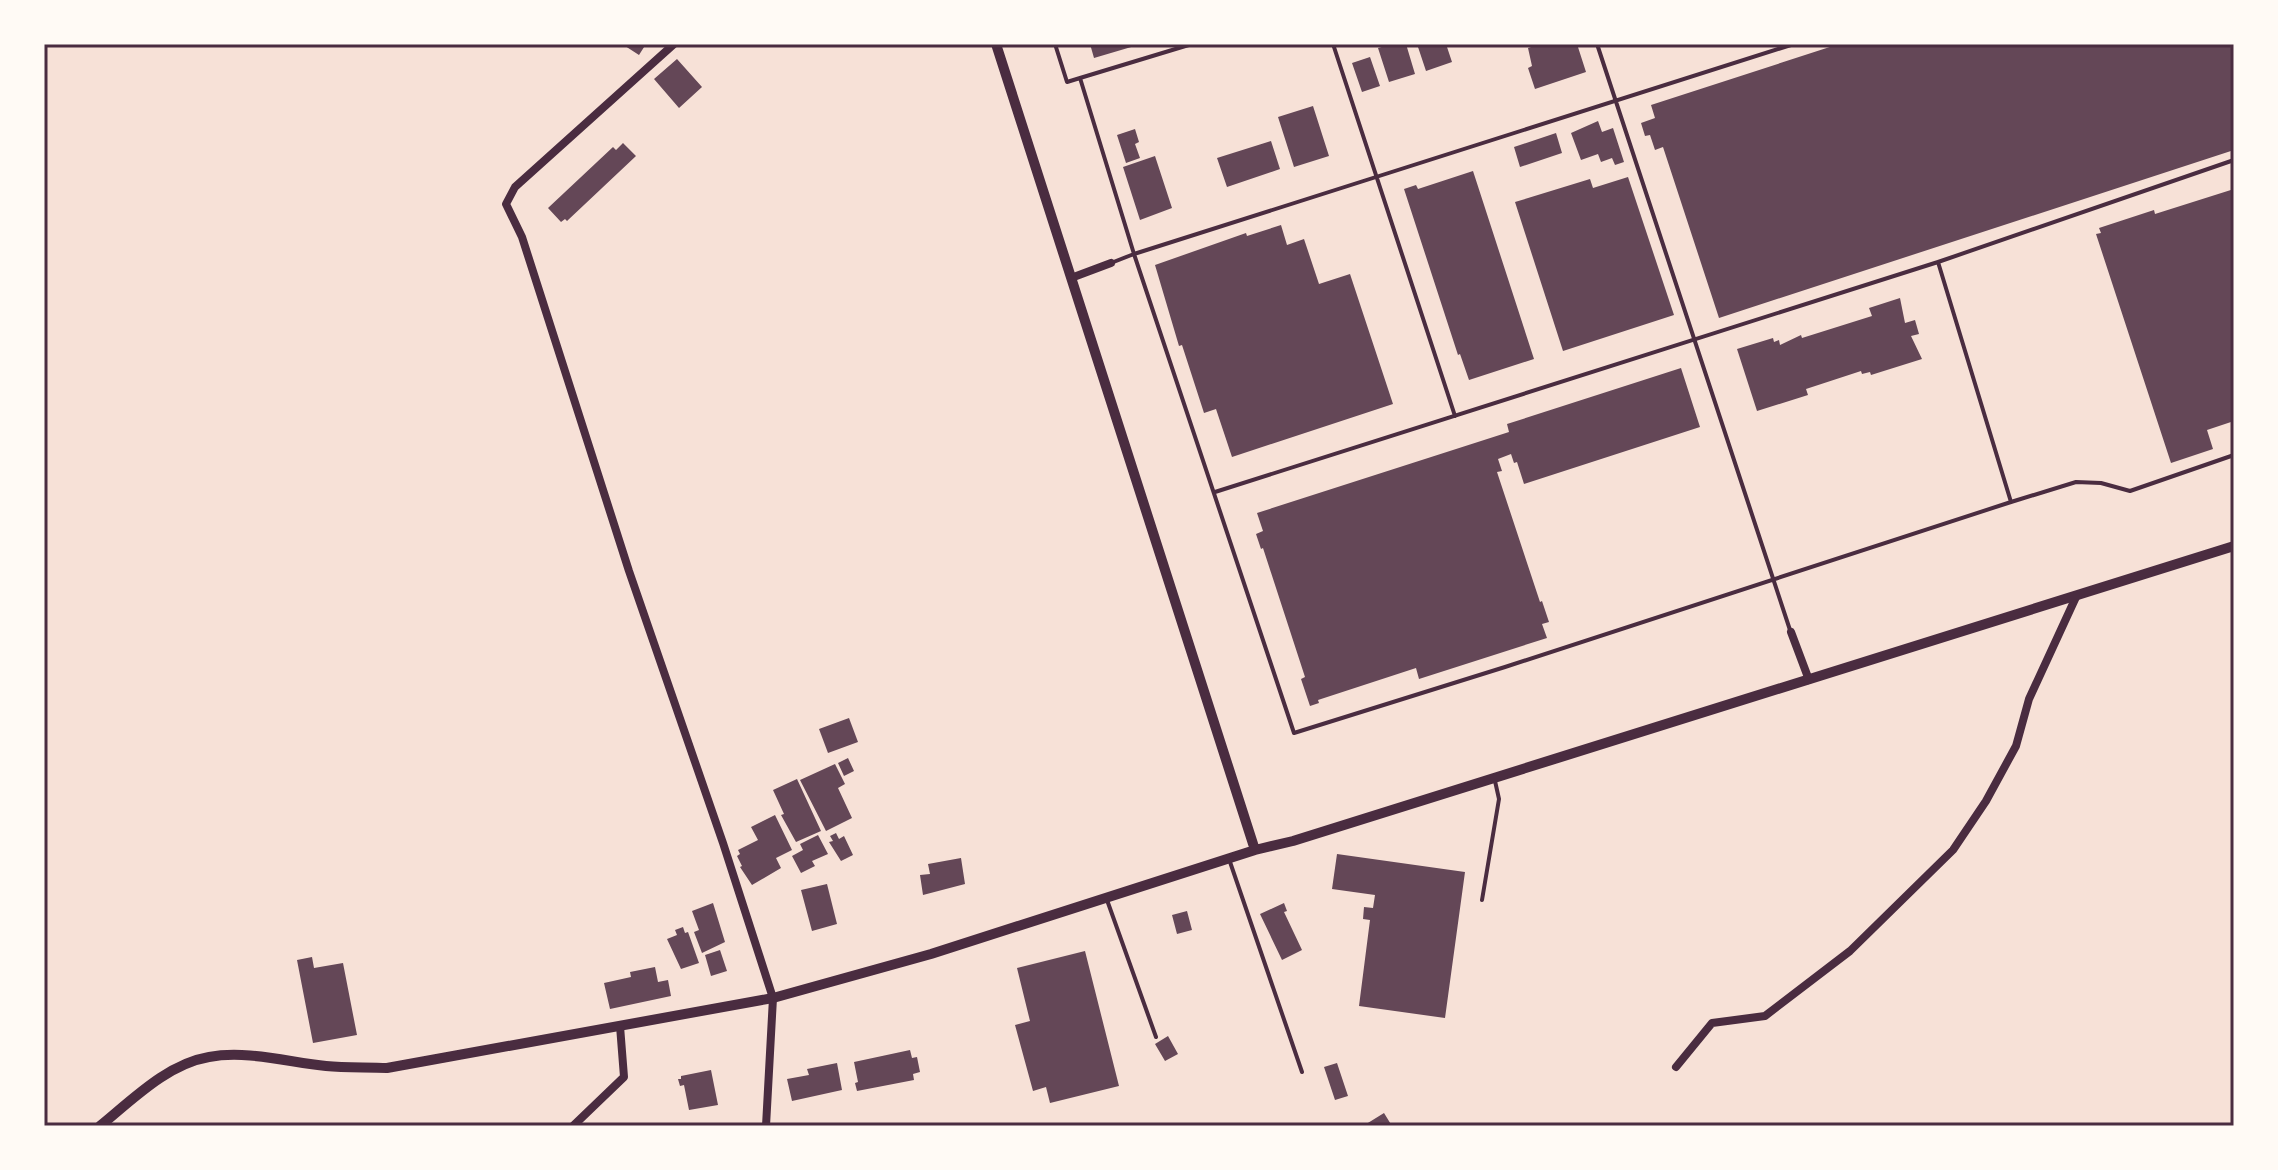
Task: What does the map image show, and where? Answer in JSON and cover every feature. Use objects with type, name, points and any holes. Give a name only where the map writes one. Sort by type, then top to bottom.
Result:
[{"type":"street","points":[[674,44],[515,187],[506,204],[522,237],[629,571],[773,998],[766,1126]]},
{"type":"street","points":[[996,44],[1255,850]]},
{"type":"street","points":[[1071,278],[1111,263]]},
{"type":"street","points":[[100,1126],[176,1068],[208,1057],[239,1055],[330,1067],[387,1068],[773,998],[931,954],[1229,858],[1293,841],[2234,546]]},
{"type":"street","points":[[1676,1067],[1712,1023],[1765,1016],[1850,951],[1953,850],[1986,801],[2016,746],[2029,699],[2076,597]]},
{"type":"street","points":[[1791,632],[1809,680]]},
{"type":"street","points":[[573,1126],[624,1077],[620,1026]]},
{"type":"lane","points":[[1055,44],[1067,82],[1192,44]]},
{"type":"lane","points":[[1333,44],[1455,416]]},
{"type":"lane","points":[[1597,44],[1791,632]]},
{"type":"lane","points":[[1111,263],[1794,44]]},
{"type":"lane","points":[[1080,78],[1134,254],[1294,733],[2076,482],[2101,483],[2130,491],[2234,455]]},
{"type":"lane","points":[[1215,492],[1938,262],[2234,160]]},
{"type":"lane","points":[[1938,262],[2011,502]]},
{"type":"lane","points":[[1482,900],[1499,799],[1494,778]]},
{"type":"lane","points":[[1229,858],[1302,1072]]},
{"type":"lane","points":[[1107,899],[1156,1037]]},
{"type":"building","points":[[622,44],[646,44],[639,55]]},
{"type":"building","points":[[1090,44],[1138,44],[1138,45],[1094,58]]},
{"type":"building","points":[[1406,44],[1415,74],[1389,82],[1378,48]]},
{"type":"building","points":[[1417,44],[1446,44],[1452,62],[1426,71]]},
{"type":"building","points":[[1530,44],[1577,44],[1586,72],[1535,89],[1528,68],[1532,66]]},
{"type":"building","points":[[1839,44],[2234,44],[2234,150],[1719,318],[1663,147],[1655,150],[1650,135],[1645,136],[1641,123],[1655,118],[1651,105]]},
{"type":"building","points":[[1370,57],[1380,86],[1362,92],[1352,63]]},
{"type":"building","points":[[677,59],[702,87],[679,108],[654,79]]},
{"type":"building","points":[[1313,106],[1329,156],[1294,167],[1278,117]]},
{"type":"building","points":[[1598,121],[1602,132],[1613,128],[1624,162],[1615,165],[1612,158],[1601,162],[1598,154],[1581,160],[1571,133]]},
{"type":"building","points":[[1135,129],[1139,142],[1135,144],[1140,158],[1126,163],[1117,135]]},
{"type":"building","points":[[1556,133],[1562,153],[1520,167],[1514,147]]},
{"type":"building","points":[[1271,141],[1280,169],[1227,187],[1217,158]]},
{"type":"building","points":[[623,143],[636,156],[567,221],[561,222],[548,208],[613,147],[616,150]]},
{"type":"building","points":[[1155,156],[1172,208],[1140,220],[1123,167]]},
{"type":"building","points":[[1473,171],[1534,359],[1469,380],[1404,189],[1416,185],[1418,189]]},
{"type":"building","points":[[1628,177],[1674,315],[1563,351],[1515,202],[1590,179],[1593,188]]},
{"type":"building","points":[[2234,189],[2234,421],[2207,430],[2213,449],[2171,463],[2096,234],[2101,233],[2099,228],[2154,210],[2155,214]]},
{"type":"building","points":[[1281,225],[1287,245],[1304,239],[1319,284],[1350,274],[1393,404],[1232,457],[1216,409],[1204,413],[1182,345],[1179,346],[1155,265],[1246,233],[1247,236]]},
{"type":"building","points":[[1900,298],[1905,323],[1915,320],[1919,334],[1911,336],[1922,359],[1871,375],[1870,372],[1862,374],[1861,371],[1806,389],[1808,395],[1757,411],[1737,349],[1773,338],[1774,342],[1779,340],[1780,345],[1801,335],[1802,338],[1872,316],[1869,308]]},
{"type":"building","points":[[1681,368],[1700,427],[1524,484],[1511,454],[1498,459],[1502,471],[1497,472],[1549,622],[1542,624],[1547,638],[1419,679],[1416,668],[1318,700],[1319,703],[1310,706],[1301,679],[1305,677],[1256,534],[1263,531],[1257,513],[1509,432],[1507,424]]},
{"type":"building","points":[[849,718],[858,742],[828,753],[819,729]]},
{"type":"building","points":[[848,758],[854,771],[844,776],[838,763]]},
{"type":"building","points":[[835,764],[845,784],[838,788],[852,818],[826,831],[800,780]]},
{"type":"building","points":[[797,779],[821,831],[796,842],[781,815],[784,814],[773,790]]},
{"type":"building","points":[[775,815],[792,850],[776,858],[781,868],[752,885],[740,867],[738,850],[758,840],[751,827]]},
{"type":"building","points":[[836,833],[839,839],[844,836],[853,855],[841,861],[829,842],[833,841],[830,836]]},
{"type":"building","points":[[818,835],[828,854],[812,861],[815,866],[801,873],[792,856],[803,850],[800,844]]},
{"type":"building","points":[[1337,854],[1465,872],[1445,1018],[1359,1006],[1370,920],[1363,919],[1364,907],[1373,908],[1375,895],[1332,889]]},
{"type":"building","points":[[961,858],[965,884],[923,895],[920,875],[930,874],[928,864]]},
{"type":"building","points":[[827,884],[837,924],[812,931],[801,890]]},
{"type":"building","points":[[713,903],[725,942],[702,953],[694,932],[699,930],[692,911]]},
{"type":"building","points":[[1284,903],[1287,911],[1284,912],[1302,950],[1282,960],[1260,914]]},
{"type":"building","points":[[1187,911],[1192,930],[1177,934],[1172,915]]},
{"type":"building","points":[[683,927],[685,933],[688,932],[699,963],[681,969],[667,939],[677,935],[675,930]]},
{"type":"building","points":[[720,950],[727,971],[711,976],[705,955]]},
{"type":"building","points":[[1085,951],[1119,1086],[1050,1103],[1046,1087],[1033,1091],[1015,1025],[1030,1021],[1017,968]]},
{"type":"building","points":[[312,957],[314,968],[343,963],[357,1035],[313,1043],[297,960]]},
{"type":"building","points":[[655,967],[658,982],[668,980],[671,996],[610,1009],[604,983],[631,977],[630,972]]},
{"type":"building","points":[[1168,1036],[1178,1054],[1165,1061],[1155,1044]]},
{"type":"building","points":[[910,1050],[912,1058],[917,1057],[920,1072],[913,1074],[914,1080],[857,1091],[854,1062]]},
{"type":"building","points":[[837,1063],[842,1090],[792,1101],[787,1079],[809,1075],[807,1069]]},
{"type":"building","points":[[1337,1063],[1348,1096],[1335,1100],[1324,1067]]},
{"type":"building","points":[[711,1070],[718,1105],[689,1110],[684,1085],[680,1086],[678,1079]]},
{"type":"building","points":[[1384,1113],[1392,1126],[1363,1126]]}]
